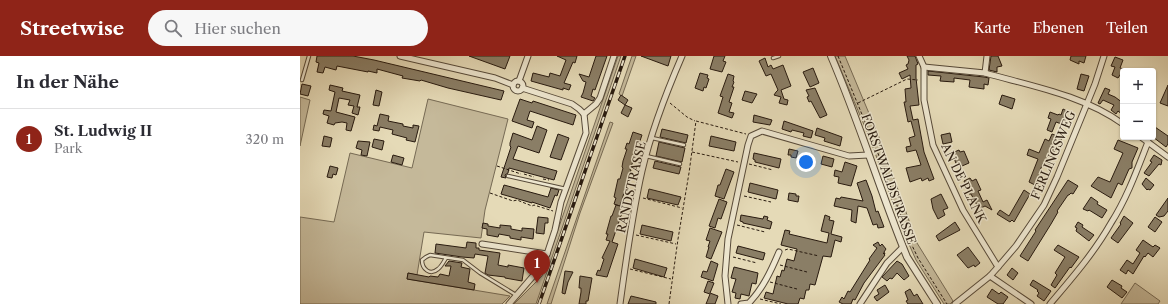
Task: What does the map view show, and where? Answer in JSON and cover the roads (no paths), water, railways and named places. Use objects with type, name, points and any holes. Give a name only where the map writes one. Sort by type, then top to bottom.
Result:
[{"type":"street","points":[[400,56],[493,78],[513,85],[513,88],[516,90],[520,90],[522,88],[572,104],[584,114],[586,133],[561,202],[555,230],[547,254],[540,268],[509,304]]},
{"type":"street","points":[[513,85],[516,81],[519,81],[528,56]]},
{"type":"street","points":[[584,114],[596,104],[600,98],[614,56]]},
{"type":"street","name":"RANDSTRASSE","points":[[620,304],[630,233],[646,156],[663,99],[682,56]]},
{"type":"street","name":"FORSTWALDSTRASSE","points":[[831,56],[844,86],[907,258],[937,304]]},
{"type":"street","name":"AN DE PLANK","points":[[919,56],[924,67],[924,100],[933,145],[963,210],[998,267]]},
{"type":"street","points":[[985,73],[987,56]]},
{"type":"street","name":"FERLINGSWEG","points":[[955,304],[990,276],[1016,246],[1044,205],[1095,84],[1104,56]]},
{"type":"street","points":[[924,67],[985,73],[1071,97],[1086,103],[1120,122]]},
{"type":"street","points":[[519,81],[522,84],[522,88]]},
{"type":"street","points":[[728,304],[725,276],[727,255],[738,194],[752,136],[762,132],[849,156],[868,155]]},
{"type":"street","points":[[1145,140],[1168,157]]},
{"type":"street","points":[[1050,304],[1084,265],[1112,223],[1132,184],[1148,142]]},
{"type":"street","points":[[482,244],[547,254]]},
{"type":"street","points":[[860,304],[887,262],[903,247]]},
{"type":"street","points":[[741,304],[749,303],[756,296],[767,280],[779,252]]},
{"type":"street","points":[[990,276],[1031,304]]},
{"type":"lane","points":[[302,80],[309,56]]},
{"type":"lane","points":[[773,58],[779,56]]},
{"type":"lane","points":[[652,138],[684,145]]},
{"type":"lane","points":[[646,156],[680,164]]},
{"type":"lane","points":[[508,176],[554,185],[566,189]]},
{"type":"lane","points":[[446,258],[439,269],[434,272],[425,270],[422,264],[422,260],[430,255],[463,260],[480,273],[517,296]]},
{"type":"railway","points":[[539,304],[625,56]]},
{"type":"place","name":"St. Ludwig II","points":[[537,283]]}]
